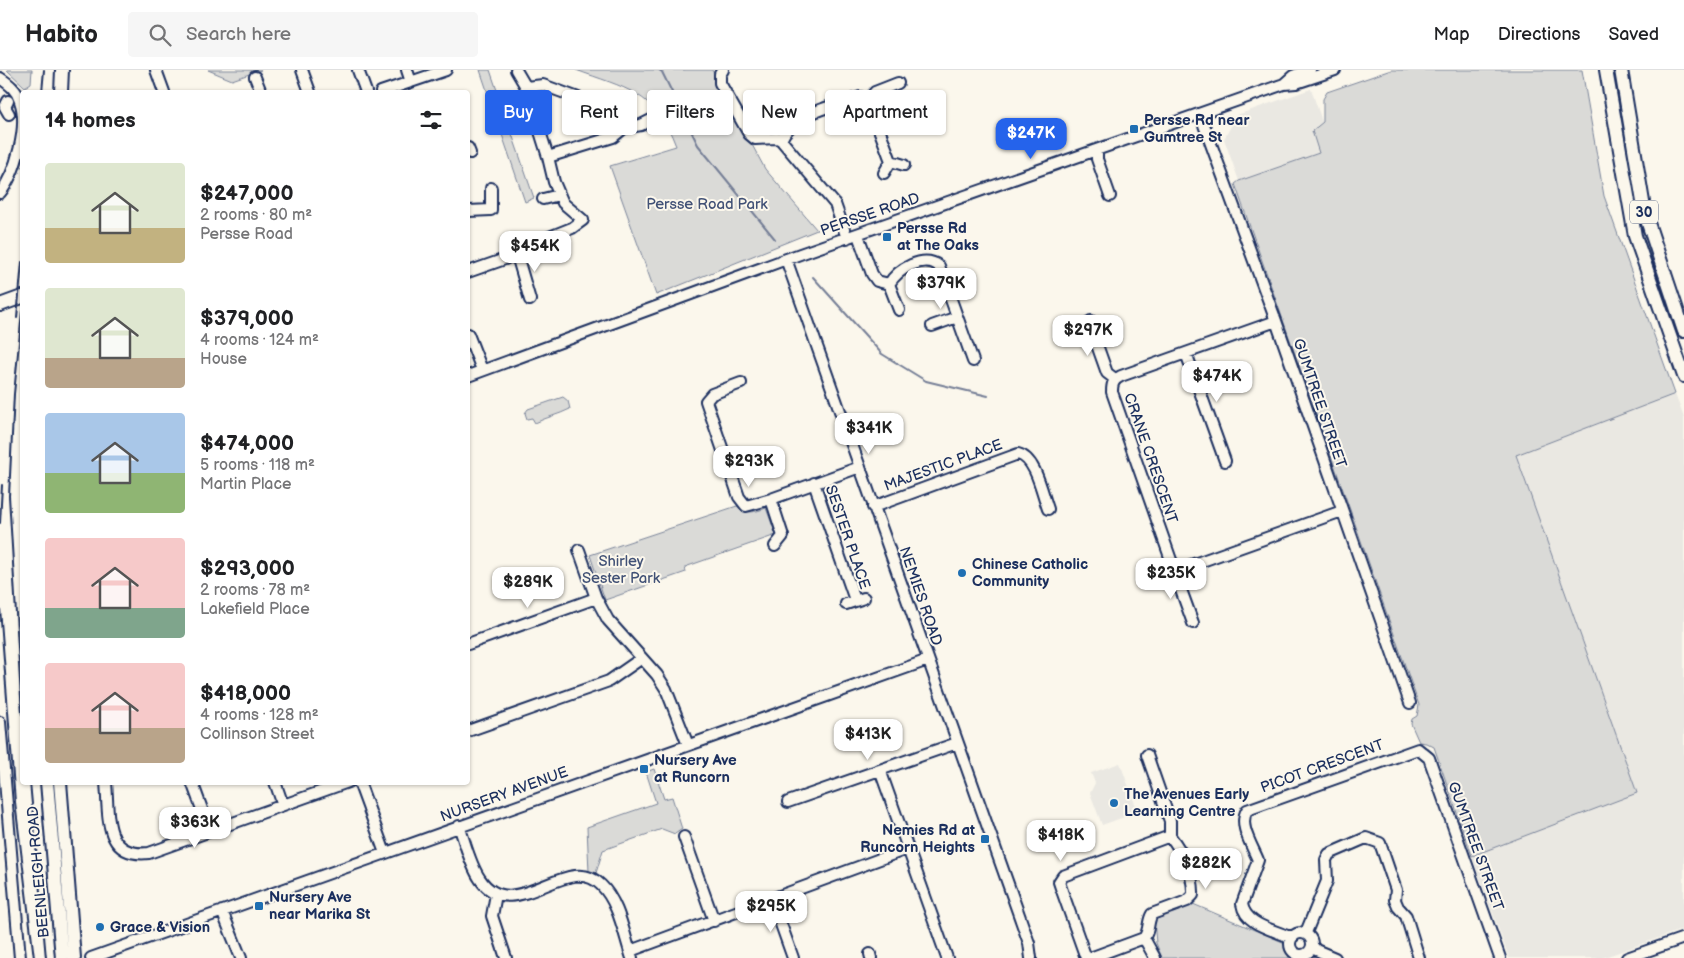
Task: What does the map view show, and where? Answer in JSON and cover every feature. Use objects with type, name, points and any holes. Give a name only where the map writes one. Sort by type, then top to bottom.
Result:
[{"type":"main road","points":[[61,90],[62,70]]},
{"type":"main road","name":"30","points":[[1606,70],[1635,236],[1684,376]]},
{"type":"main road","name":"30","points":[[1621,70],[1645,214],[1684,332]]},
{"type":"main road","points":[[0,305],[20,297]]},
{"type":"main road","name":"BEENLEIGH ROAD","points":[[47,785],[62,958]]},
{"type":"main road","name":"BEENLEIGH ROAD","points":[[60,785],[74,958]]},
{"type":"street","points":[[156,70],[163,90]]},
{"type":"street","points":[[302,70],[309,90]]},
{"type":"street","points":[[358,70],[365,90]]},
{"type":"street","points":[[407,70],[411,82]]},
{"type":"street","points":[[386,90],[446,70]]},
{"type":"street","points":[[470,271],[572,228],[583,220],[568,208],[559,196],[526,87],[516,70]]},
{"type":"street","points":[[723,70],[720,74],[720,83],[749,134],[754,139],[777,138],[782,140],[835,204],[872,274],[877,280],[889,284]]},
{"type":"street","name":"PERSSE ROAD","points":[[1284,84],[1293,76],[1308,70]]},
{"type":"street","name":"PERSSE ROAD","points":[[470,375],[786,259],[1284,84],[1296,83],[1335,70]]},
{"type":"street","points":[[255,77],[259,90]]},
{"type":"street","points":[[0,78],[16,91],[20,100]]},
{"type":"street","points":[[879,90],[898,83]]},
{"type":"street","points":[[526,87],[544,85],[562,92]]},
{"type":"street","points":[[782,140],[786,130],[799,119],[825,110]]},
{"type":"street","name":"GUMTREE STREET","points":[[1200,114],[1276,321],[1410,703]]},
{"type":"street","points":[[0,193],[16,164],[20,131]]},
{"type":"street","points":[[548,158],[615,135]]},
{"type":"street","points":[[881,135],[891,162]]},
{"type":"street","points":[[1097,150],[1097,159],[1110,196]]},
{"type":"street","points":[[891,162],[904,165]]},
{"type":"street","points":[[884,173],[891,162]]},
{"type":"street","points":[[470,211],[491,210],[491,188]]},
{"type":"street","points":[[543,199],[559,196]]},
{"type":"street","points":[[516,252],[530,300]]},
{"type":"street","name":"NEMIES ROAD","points":[[786,259],[1032,958]]},
{"type":"street","points":[[889,284],[895,274],[924,260],[932,260],[939,266],[973,361]]},
{"type":"street","points":[[889,284],[899,310]]},
{"type":"street","points":[[932,326],[957,317]]},
{"type":"street","points":[[1091,321],[1091,328],[1107,373],[1115,379]]},
{"type":"street","name":"CRANE CRESCENT","points":[[1194,623],[1177,579],[1177,570],[1112,392],[1115,379],[1276,321]]},
{"type":"street","points":[[470,339],[482,370]]},
{"type":"street","points":[[1186,353],[1225,460]]},
{"type":"street","points":[[741,384],[708,397],[708,407],[742,503],[750,506],[860,467]]},
{"type":"street","name":"MAJESTIC PLACE","points":[[874,507],[1018,454],[1025,456],[1031,464],[1048,509]]},
{"type":"street","name":"SESTER PLACE","points":[[814,483],[855,601]]},
{"type":"street","points":[[771,499],[783,536],[775,546]]},
{"type":"street","points":[[1177,570],[1342,511]]},
{"type":"street","points":[[580,550],[596,598],[608,620],[642,658],[666,690],[688,745]]},
{"type":"street","points":[[470,643],[596,598]]},
{"type":"street","points":[[470,730],[608,681],[642,658]]},
{"type":"street","name":"NURSERY AVENUE","points":[[90,958],[928,660]]},
{"type":"street","points":[[0,722],[20,958]]},
{"type":"street","points":[[788,802],[957,743]]},
{"type":"street","name":"GUMTREE STREET","points":[[1418,749],[1429,758],[1500,958]]},
{"type":"street","name":"PICOT CRESCENT","points":[[1335,958],[1301,945],[1248,919],[1243,912],[1242,904],[1258,860],[1244,825],[1243,816],[1247,810],[1418,749]]},
{"type":"street","points":[[1147,755],[1170,821],[1170,836],[1178,847],[1194,886],[1193,895],[1187,901],[1152,914],[1148,919],[1149,928],[1144,938],[1088,958],[1060,888],[1059,882],[1063,876],[1170,836]]},
{"type":"street","points":[[880,770],[947,958]]},
{"type":"street","points":[[106,785],[110,829],[114,840],[128,852],[149,853],[340,785]]},
{"type":"street","points":[[193,785],[210,830]]},
{"type":"street","points":[[276,785],[283,805]]},
{"type":"street","points":[[360,785],[385,853]]},
{"type":"street","points":[[459,826],[478,877],[486,888],[496,894],[521,895],[566,878],[579,876],[591,878],[600,883],[610,896],[631,954],[907,849]]},
{"type":"street","points":[[684,837],[714,921]]},
{"type":"street","points":[[1301,945],[1327,880],[1326,860],[1329,854],[1366,838],[1380,843],[1396,890],[1395,900],[1406,916],[1419,958]]},
{"type":"street","points":[[496,894],[492,916],[506,958]]},
{"type":"street","points":[[772,899],[793,958]]},
{"type":"street","points":[[222,911],[240,958]]},
{"type":"street","points":[[1144,938],[1155,958]]},
{"type":"street","points":[[1627,958],[1655,953],[1684,938]]},
{"type":"street","name":"NEMIES ROAD","points":[[1028,943],[1039,958]]},
{"type":"shaded area","points":[[1311,89],[1324,127],[1320,153],[1239,181],[1224,139],[1237,115]]},
{"type":"shaded area","points":[[1675,394],[1684,418],[1684,929],[1602,958],[1509,958],[1472,856],[1637,793],[1516,455]]},
{"type":"shaded area","name":"The Avenues Early Learning Centre","points":[[1120,763],[1138,812],[1102,825],[1090,793],[1095,783],[1091,773]]},
{"type":"green space","points":[[7,70],[32,70],[31,83],[25,87]]},
{"type":"green space","points":[[208,70],[261,70],[232,80]]},
{"type":"green space","points":[[480,70],[490,70],[497,90],[487,90]]},
{"type":"green space","name":"Persse Road Park","points":[[576,70],[712,70],[723,90],[647,90],[647,102],[637,94],[637,90],[628,90]]},
{"type":"green space","points":[[1391,70],[1582,70],[1604,196],[1675,394],[1516,455],[1637,793],[1472,856],[1434,747],[1419,742],[1411,724],[1412,719],[1417,716],[1419,705],[1235,184],[1319,153],[1312,131],[1323,122],[1323,99],[1327,92]]},
{"type":"green space","name":"Persse Road Park","points":[[733,109],[743,128],[743,135],[747,135],[765,169],[817,230],[656,295],[610,166],[676,146],[671,135],[733,135]]},
{"type":"green space","points":[[502,135],[512,135],[534,198],[525,202]]},
{"type":"green space","points":[[563,397],[568,401],[570,409],[535,423],[532,418],[527,419],[525,413],[528,409]]},
{"type":"green space","name":"Shirley Sester Park","points":[[737,506],[748,512],[766,508],[776,535],[685,567],[686,572],[605,600],[590,555]]},
{"type":"green space","points":[[654,769],[664,799],[672,797],[682,829],[675,834],[662,829],[603,850],[596,873],[589,872],[587,827],[656,803],[646,772]]},
{"type":"green space","points":[[1193,904],[1285,943],[1289,958],[1162,958],[1156,943],[1154,920]]},
{"type":"waterway","points":[[659,70],[662,72],[698,145],[775,239]]},
{"type":"waterway","points":[[813,277],[882,354],[926,381],[988,396]]},
{"type":"railway","points":[[42,90],[44,70]]},
{"type":"railway","points":[[17,318],[20,284]]},
{"type":"railway","points":[[20,332],[14,394],[9,496],[20,680]]},
{"type":"railway","points":[[0,523],[2,485]]},
{"type":"railway","points":[[0,608],[15,802],[34,958]]},
{"type":"railway","points":[[30,785],[46,958]]},
{"type":"place","name":"Persse Rd near Gumtree St","points":[[1134,129]]},
{"type":"place","name":"Persse Rd at The Oaks","points":[[887,237]]},
{"type":"place","name":"Chinese Catholic Community","points":[[962,573]]},
{"type":"place","name":"Nursery Ave at Runcorn","points":[[644,769]]},
{"type":"place","name":"The Avenues Early Learning Centre","points":[[1114,803]]},
{"type":"place","name":"Nemies Rd at Runcorn Heights","points":[[985,839]]},
{"type":"place","name":"Nursery Ave near Marika St","points":[[259,906]]},
{"type":"place","name":"Grace & Vision","points":[[100,927]]}]
